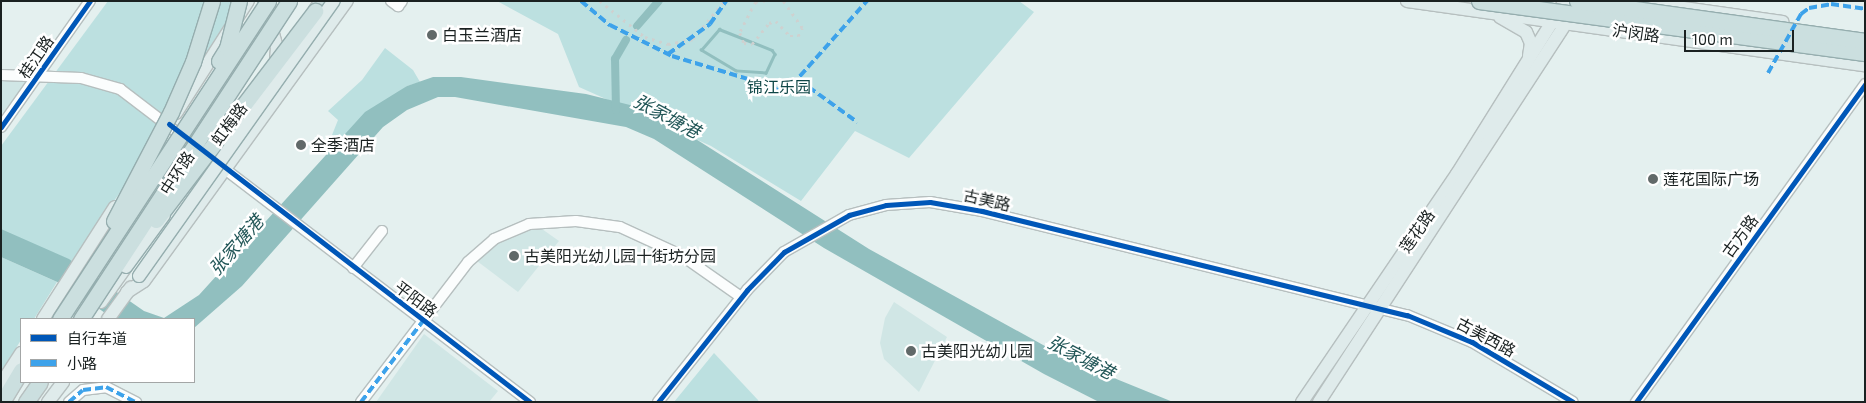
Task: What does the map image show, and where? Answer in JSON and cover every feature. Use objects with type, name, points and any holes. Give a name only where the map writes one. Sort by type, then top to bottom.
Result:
[{"type":"highway","points":[[119,212],[172,112],[192,62],[212,1]]},
{"type":"highway","points":[[53,318],[119,212],[185,116],[222,56],[239,1]]},
{"type":"highway","name":"中环路","points":[[61,318],[266,1]]},
{"type":"highway","name":"中环路","points":[[87,315],[289,1]]},
{"type":"highway","points":[[87,315],[322,1]]},
{"type":"highway","points":[[1479,1],[1865,53]]},
{"type":"highway","points":[[1579,1],[1865,41]]},
{"type":"highway","points":[[2,402],[20,372]]},
{"type":"highway","points":[[6,402],[20,381]]},
{"type":"highway","points":[[27,402],[40,383]]},
{"type":"main road","points":[[44,318],[248,1]]},
{"type":"main road","points":[[266,1],[277,48],[276,59]]},
{"type":"main road","name":"虹梅路","points":[[87,315],[276,59],[316,1]]},
{"type":"main road","name":"虹梅路","points":[[109,318],[334,1]]},
{"type":"main road","name":"虹梅路","points":[[127,292],[144,281],[347,1]]},
{"type":"main road","name":"沪闵路","points":[[1407,1],[1865,65]]},
{"type":"main road","name":"莲花路","points":[[1302,402],[1366,304],[1457,174],[1550,22],[1565,1]]},
{"type":"main road","name":"莲花路","points":[[1319,402],[1543,62],[1579,1]]},
{"type":"main road","name":"沪闵路","points":[[1634,1],[1865,35]]},
{"type":"main road","points":[[1493,14],[1526,32],[1531,44],[1528,58]]},
{"type":"main road","points":[[1,384],[20,355]]},
{"type":"main road","points":[[48,402],[62,383]]},
{"type":"street","name":"桂江路","points":[[1,127],[90,1]]},
{"type":"street","points":[[391,1],[398,6],[402,1]]},
{"type":"street","name":"平阳路","points":[[1,75],[100,82],[120,89],[530,402]]},
{"type":"street","name":"古方路","points":[[1636,402],[1865,84]]},
{"type":"street","name":"古美路","points":[[658,402],[772,262],[799,240],[836,220],[886,205],[930,202],[955,205],[1381,308]]},
{"type":"street","points":[[361,402],[468,262],[488,243],[509,231],[550,221],[599,223],[641,235],[681,255],[741,298]]},
{"type":"street","points":[[353,268],[382,231]]},
{"type":"street","name":"古美西路","points":[[1381,308],[1426,321],[1472,342],[1573,402]]},
{"type":"street","points":[[69,402],[83,390],[106,387],[136,402]]},
{"type":"shaded area","points":[[1,77],[29,79],[1,115]]},
{"type":"shaded area","points":[[433,77],[461,77],[586,94],[638,107],[661,117],[869,249],[1072,361],[1173,402],[1099,402],[1044,374],[824,248],[654,139],[626,127],[455,97],[438,97],[407,110],[383,127],[242,286],[195,327],[195,318],[164,318],[199,295],[365,112],[407,86]]},
{"type":"shaded area","name":"古美阳光幼儿园十街坊分园","points":[[533,228],[542,229],[559,241],[518,292],[477,261],[498,243]]},
{"type":"shaded area","points":[[1,229],[69,259],[144,311],[164,318],[113,318],[64,285],[1,257]]},
{"type":"shaded area","name":"古美阳光幼儿园","points":[[894,302],[947,337],[919,392],[884,359],[880,343],[885,318]]},
{"type":"shaded area","points":[[424,334],[498,391],[489,402],[376,402]]},
{"type":"green space","points":[[108,1],[254,1],[72,261],[1,230],[1,146]]},
{"type":"green space","name":"锦江乐园","points":[[497,1],[1019,1],[1034,12],[909,158],[855,131],[801,201],[711,146],[579,87],[558,34]]},
{"type":"green space","points":[[385,48],[413,70],[420,82],[407,86],[340,141],[332,135],[338,120],[328,111],[362,80]]},
{"type":"green space","points":[[1,257],[57,282],[35,318],[20,318],[20,342],[1,372]]},
{"type":"green space","points":[[714,353],[758,400],[759,402],[674,402]]},
{"type":"waterway","points":[[637,26],[659,1]]},
{"type":"waterway","points":[[719,29],[772,50],[775,54],[766,73],[736,71],[701,50],[719,29]]},
{"type":"waterway","points":[[616,110],[615,59],[626,40]]},
{"type":"railway","points":[[600,1],[645,37],[668,44],[693,39],[724,1]]},
{"type":"railway","points":[[765,1],[756,2],[740,33],[744,43],[752,44],[769,23],[776,21],[790,36],[798,36],[802,28],[783,1]]},
{"type":"marked path","points":[[581,1],[610,25],[672,56],[771,86],[784,94],[867,1]]},
{"type":"marked path","points":[[668,54],[710,24],[726,1]]},
{"type":"marked path","points":[[1768,73],[1801,14],[1809,8],[1831,4],[1865,9]]},
{"type":"marked path","points":[[799,80],[857,122]]},
{"type":"marked path","points":[[361,402],[423,321]]},
{"type":"marked path","points":[[69,402],[83,390],[106,387],[136,402]]},
{"type":"cycle path","points":[[1,127],[90,1]]},
{"type":"cycle path","points":[[1636,402],[1865,84]]},
{"type":"cycle path","points":[[169,124],[530,402]]},
{"type":"cycle path","points":[[658,402],[747,290],[784,252],[849,215],[886,205],[930,202],[982,211],[1407,315],[1472,342],[1573,402]]},
{"type":"place","name":"白玉兰酒店","points":[[432,35]]},
{"type":"place","name":"全季酒店","points":[[301,145]]},
{"type":"place","name":"莲花国际广场","points":[[1653,179]]},
{"type":"place","name":"古美阳光幼儿园十街坊分园","points":[[514,256]]},
{"type":"place","name":"古美阳光幼儿园","points":[[911,351]]},
{"type":"water label","name":"张家塘港","points":[[667,116]]},
{"type":"water label","name":"张家塘港","points":[[236,245]]},
{"type":"water label","name":"张家塘港","points":[[1081,357]]}]
